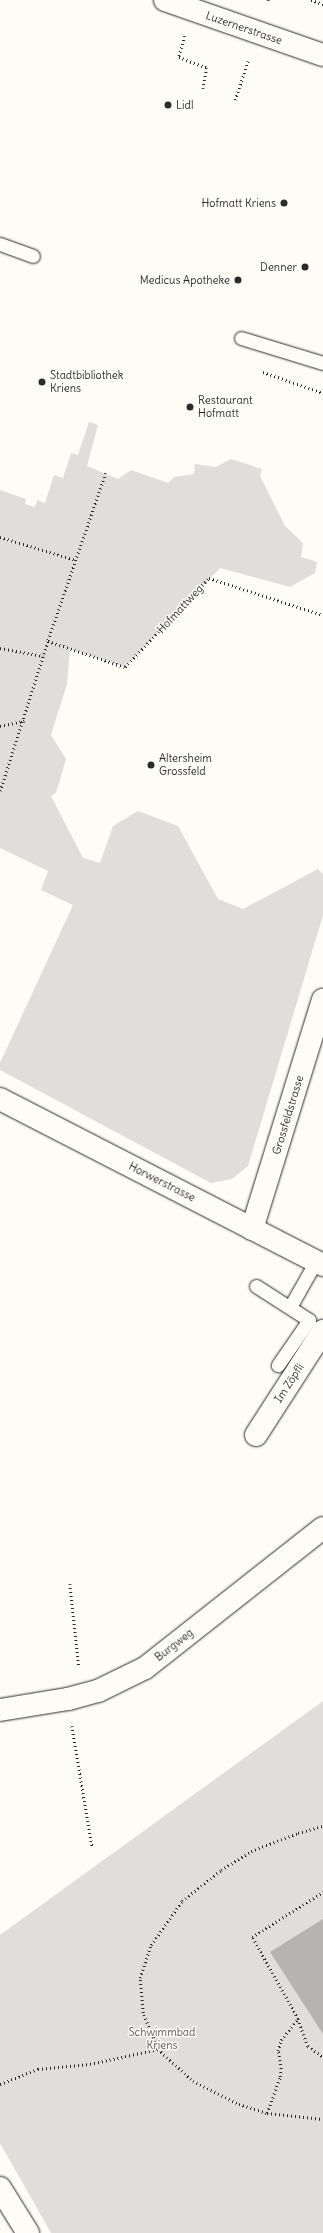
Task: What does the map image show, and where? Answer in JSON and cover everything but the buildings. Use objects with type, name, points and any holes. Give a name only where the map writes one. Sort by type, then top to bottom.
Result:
[{"type":"street","name":"Luzernerstrasse","points":[[165,0],[323,55]]},
{"type":"street","name":"Grossfeldstrasse","points":[[252,1229],[323,1000]]},
{"type":"street","name":"Horwerstrasse","points":[[0,1099],[319,1263]]},
{"type":"street","name":"Im Zöpfli","points":[[256,1435],[323,1331]]},
{"type":"street","name":"Burgweg","points":[[0,1710],[68,1699],[98,1691],[145,1668],[323,1528]]},
{"type":"street","points":[[0,2188],[28,2233]]},
{"type":"lane","points":[[0,244],[33,256]]},
{"type":"lane","points":[[241,338],[323,364]]},
{"type":"lane","points":[[290,1307],[319,1263]]},
{"type":"lane","points":[[256,1286],[309,1320],[278,1365]]},
{"type":"path","points":[[311,0],[323,4]]},
{"type":"path","points":[[181,48],[178,57],[207,68],[203,89]]},
{"type":"path","points":[[235,100],[248,61]]},
{"type":"path","points":[[263,372],[323,393]]},
{"type":"path","points":[[0,791],[24,721],[48,641],[106,473]]},
{"type":"path","points":[[0,537],[76,560]]},
{"type":"path","name":"Hofmattweg","points":[[48,641],[125,668],[209,578],[323,615]]},
{"type":"path","points":[[0,648],[43,656]]},
{"type":"path","points":[[0,726],[24,721]]},
{"type":"path","points":[[70,1584],[77,1650]]},
{"type":"path","points":[[68,1699],[92,1846]]},
{"type":"path","points":[[323,1826],[298,1832],[251,1851],[221,1870],[182,1901],[151,1945],[140,1978],[143,2013],[158,2049],[193,2082],[239,2104],[267,2113],[323,2119]]},
{"type":"path","points":[[323,1892],[252,1937],[298,2019],[308,2046],[323,2057]]},
{"type":"path","points":[[267,2113],[280,2077],[281,2069],[278,2051],[281,2040],[298,2019]]},
{"type":"path","points":[[0,2084],[38,2069],[90,2064],[158,2049]]},
{"type":"green space","points":[[89,422],[98,425],[87,466],[118,479],[131,470],[168,483],[174,477],[194,474],[195,464],[216,467],[231,459],[262,469],[260,476],[285,526],[303,543],[301,557],[317,562],[315,573],[290,587],[220,568],[125,667],[70,649],[67,684],[51,735],[66,759],[56,793],[51,796],[83,858],[100,863],[113,826],[138,811],[178,826],[218,899],[243,909],[318,869],[323,874],[323,915],[248,1166],[232,1179],[211,1183],[0,1070],[0,1063],[73,905],[41,890],[48,871],[0,848],[0,490],[26,499],[25,504],[35,507],[37,500],[45,503],[54,475],[63,478],[71,453],[78,455]]},
{"type":"green space","name":"Schwimmbad Kriens","points":[[323,1701],[323,2233],[51,2233],[0,2143],[0,1935]]},
{"type":"shaded area","points":[[323,1919],[323,2034],[270,1952]]},
{"type":"place","name":"Lidl","points":[[168,105]]},
{"type":"place","name":"Hofmatt Kriens","points":[[284,203]]},
{"type":"place","name":"Denner","points":[[305,267]]},
{"type":"place","name":"Medicus Apotheke","points":[[238,280]]},
{"type":"place","name":"Stadtbibliothek Kriens","points":[[42,382]]},
{"type":"place","name":"Restaurant Hofmatt","points":[[190,407]]},
{"type":"place","name":"Altersheim Grossfeld","points":[[151,765]]}]
